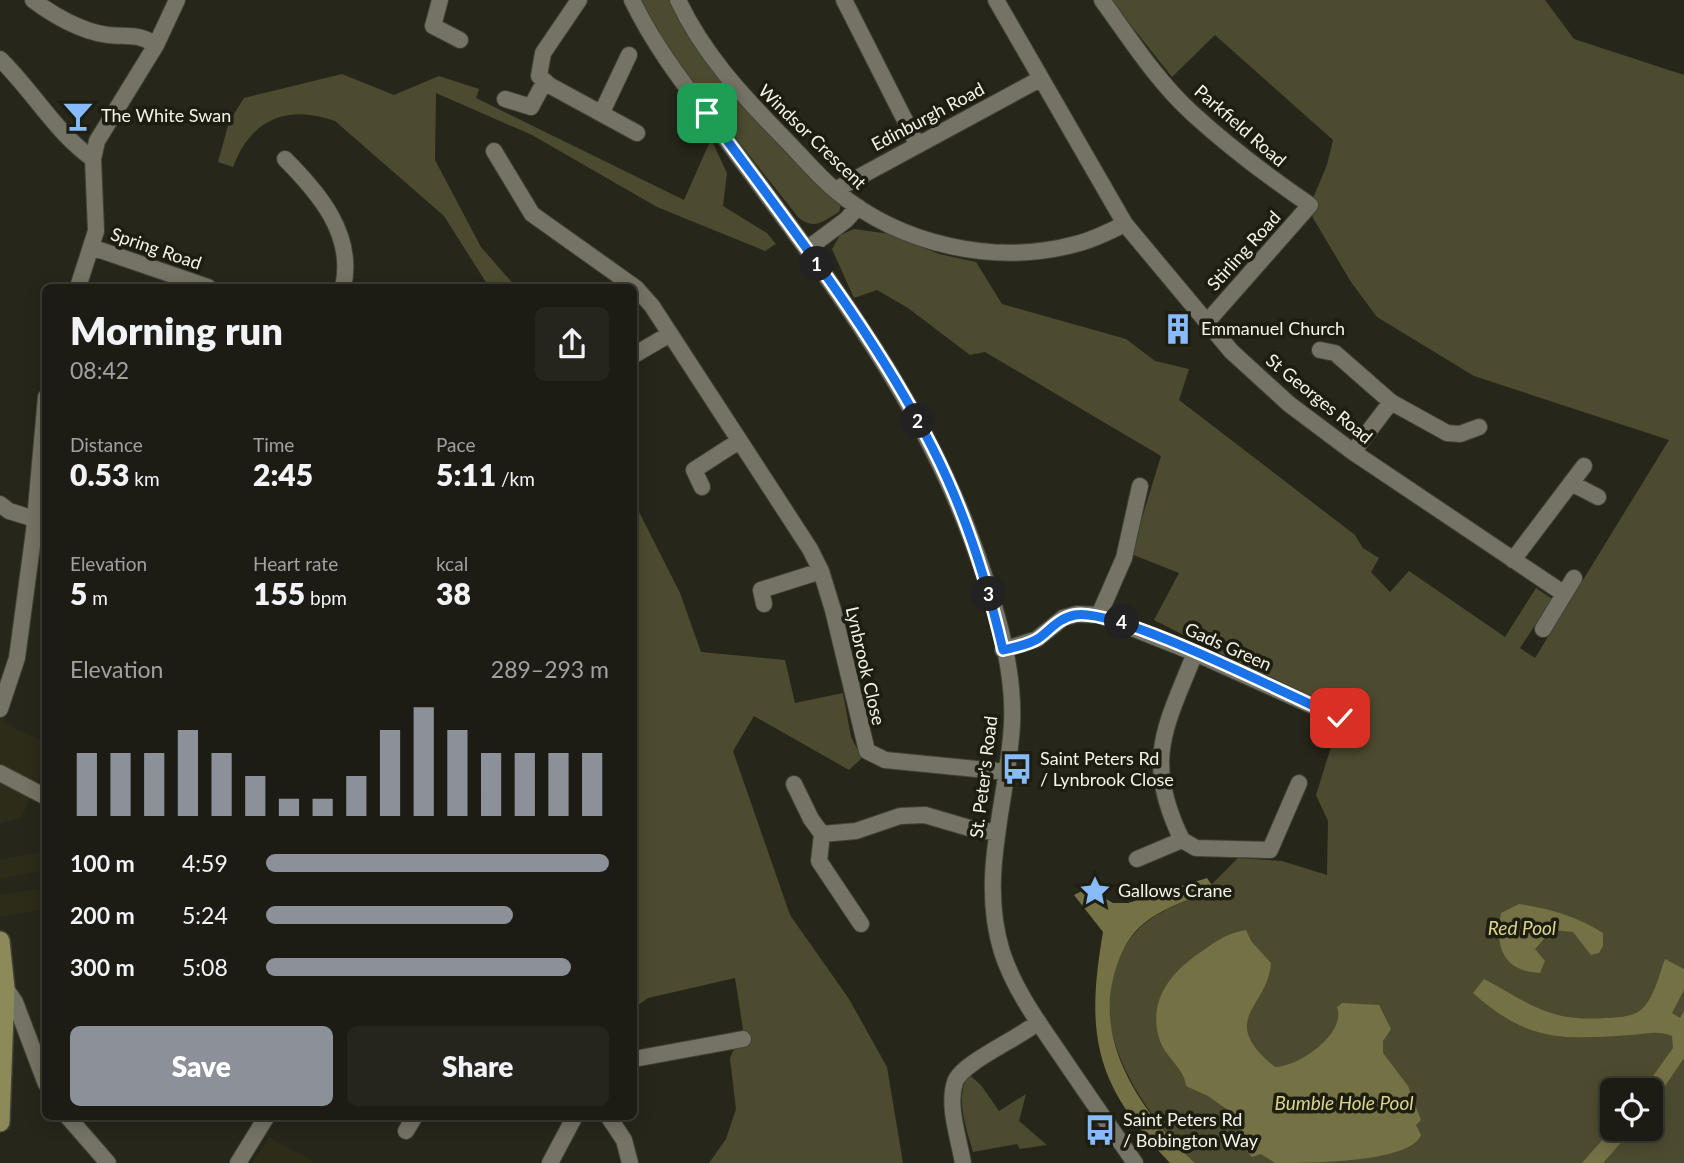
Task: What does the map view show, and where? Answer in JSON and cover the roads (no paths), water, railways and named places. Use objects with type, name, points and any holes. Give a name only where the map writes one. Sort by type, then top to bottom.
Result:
[{"type":"main road","points":[[0,941],[3,1001],[0,1122]]},
{"type":"street","points":[[33,0],[84,28],[107,35],[143,36],[156,45]]},
{"type":"street","points":[[79,284],[96,231],[93,159],[104,128],[156,45],[177,0]]},
{"type":"street","points":[[440,0],[433,26],[460,40]]},
{"type":"street","points":[[579,0],[543,52],[539,76],[637,132]]},
{"type":"street","name":"St. Peter's Road","points":[[632,0],[653,43],[807,249],[888,371],[933,448],[972,540],[1003,650],[1012,720],[1007,772],[996,832],[992,892],[1001,950],[1013,981],[1038,1022],[1135,1163]]},
{"type":"street","name":"Windsor Crescent","points":[[678,0],[694,34],[736,90],[835,190],[893,227],[930,240],[980,252],[1032,252],[1077,244],[1125,224]]},
{"type":"street","points":[[844,0],[917,144]]},
{"type":"street","name":"St Georges Road","points":[[996,0],[1125,224],[1231,351],[1289,404],[1353,452],[1563,593]]},
{"type":"street","name":"Parkfield Road","points":[[1102,0],[1147,63],[1191,112],[1265,174],[1310,205]]},
{"type":"street","points":[[601,112],[629,55]]},
{"type":"street","points":[[0,59],[75,146],[93,159]]},
{"type":"street","name":"Edinburgh Road","points":[[835,190],[1040,79]]},
{"type":"street","points":[[505,99],[531,107],[545,81]]},
{"type":"street","name":"Lynbrook Close","points":[[494,151],[532,214],[630,284]]},
{"type":"street","points":[[285,159],[323,201],[337,224],[345,266],[343,284]]},
{"type":"street","name":"Stirling Road","points":[[1206,321],[1310,205]]},
{"type":"street","points":[[807,249],[846,220],[858,207]]},
{"type":"street","name":"Spring Road","points":[[90,247],[199,284]]},
{"type":"street","name":"Lynbrook Close","points":[[637,289],[652,306],[821,572],[833,610],[862,744],[871,756],[885,761],[1007,772]]},
{"type":"street","points":[[637,353],[670,334]]},
{"type":"street","points":[[1341,337],[1328,352],[1391,402],[1462,442],[1479,427]]},
{"type":"street","points":[[1353,452],[1391,402]]},
{"type":"street","points":[[0,709],[17,658],[42,441]]},
{"type":"street","points":[[702,487],[694,470],[739,441]]},
{"type":"street","points":[[1513,561],[1584,466]]},
{"type":"street","points":[[1571,483],[1598,497]]},
{"type":"street","points":[[1099,615],[1124,558],[1140,485]]},
{"type":"street","points":[[0,504],[9,511],[35,519]]},
{"type":"street","points":[[764,604],[761,590],[821,572]]},
{"type":"street","points":[[1543,629],[1574,578]]},
{"type":"street","name":"Gads Green","points":[[1003,650],[1037,639],[1063,618],[1077,614],[1099,615],[1195,653],[1340,718]]},
{"type":"street","points":[[1195,653],[1169,713],[1161,757],[1168,808],[1182,840],[1196,848],[1270,850],[1299,783]]},
{"type":"street","points":[[0,773],[42,795]]},
{"type":"street","points":[[794,784],[811,819],[822,834],[819,862],[861,924]]},
{"type":"street","points":[[822,834],[856,831],[901,817],[925,815],[976,830],[996,832]]},
{"type":"street","points":[[1137,859],[1182,840]]},
{"type":"street","points":[[3,1001],[15,1002],[42,1074]]},
{"type":"street","points":[[963,1163],[953,1095],[955,1079],[964,1068],[1015,1040],[1038,1022]]},
{"type":"street","points":[[3,1038],[21,1039],[31,1047]]},
{"type":"street","points":[[637,1058],[743,1039]]},
{"type":"street","points":[[70,1120],[108,1163]]},
{"type":"street","points":[[238,1163],[265,1120]]},
{"type":"street","points":[[550,1163],[573,1120]]},
{"type":"street","points":[[611,1120],[624,1140],[630,1163]]},
{"type":"water","points":[[1207,878],[1215,890],[1152,917],[1131,937],[1117,964],[1110,1002],[1111,1028],[1129,1079],[1159,1124],[1195,1163],[1170,1163],[1125,1109],[1111,1083],[1102,1057],[1095,1001],[1103,932],[1074,895],[1088,888],[1113,903],[1128,903]]},
{"type":"water","name":"Red Pool","points":[[1519,904],[1552,911],[1583,922],[1603,933],[1603,946],[1599,953],[1591,955],[1573,932],[1552,930],[1535,949],[1545,961],[1540,973],[1517,967],[1504,955],[1499,925],[1501,913]]},
{"type":"water","name":"Bumble Hole Pool","points":[[1246,930],[1251,941],[1271,963],[1268,978],[1247,1025],[1249,1037],[1258,1051],[1275,1067],[1296,1061],[1319,1047],[1328,1037],[1338,1017],[1337,1007],[1342,1003],[1379,1005],[1391,1029],[1383,1041],[1383,1053],[1408,1086],[1421,1120],[1416,1125],[1421,1135],[1413,1144],[1398,1151],[1356,1160],[1275,1163],[1261,1154],[1252,1157],[1242,1146],[1235,1115],[1208,1096],[1186,1086],[1182,1074],[1160,1041],[1156,1014],[1163,991],[1178,971],[1209,946],[1232,933]]},
{"type":"water","points":[[1665,959],[1684,969],[1684,990],[1672,1013],[1680,1018],[1684,1011],[1684,1058],[1663,1089],[1663,1078],[1652,1078],[1673,1048],[1672,1036],[1657,1033],[1605,1037],[1546,1034],[1510,1021],[1473,993],[1484,979],[1554,1014],[1586,1018],[1622,1017],[1638,1012],[1648,1002]]},
{"type":"water","points":[[1601,1141],[1622,1141],[1603,1163],[1582,1163]]},
{"type":"place","name":"The White Swan","points":[[78,116]]},
{"type":"place","name":"Emmanuel Church","points":[[1178,329]]},
{"type":"place","name":"Saint Peters Rd / Lynbrook Close","points":[[1017,769]]},
{"type":"place","name":"Gallows Crane","points":[[1095,891]]},
{"type":"place","name":"Saint Peters Rd / Bobington Way","points":[[1100,1130]]}]
